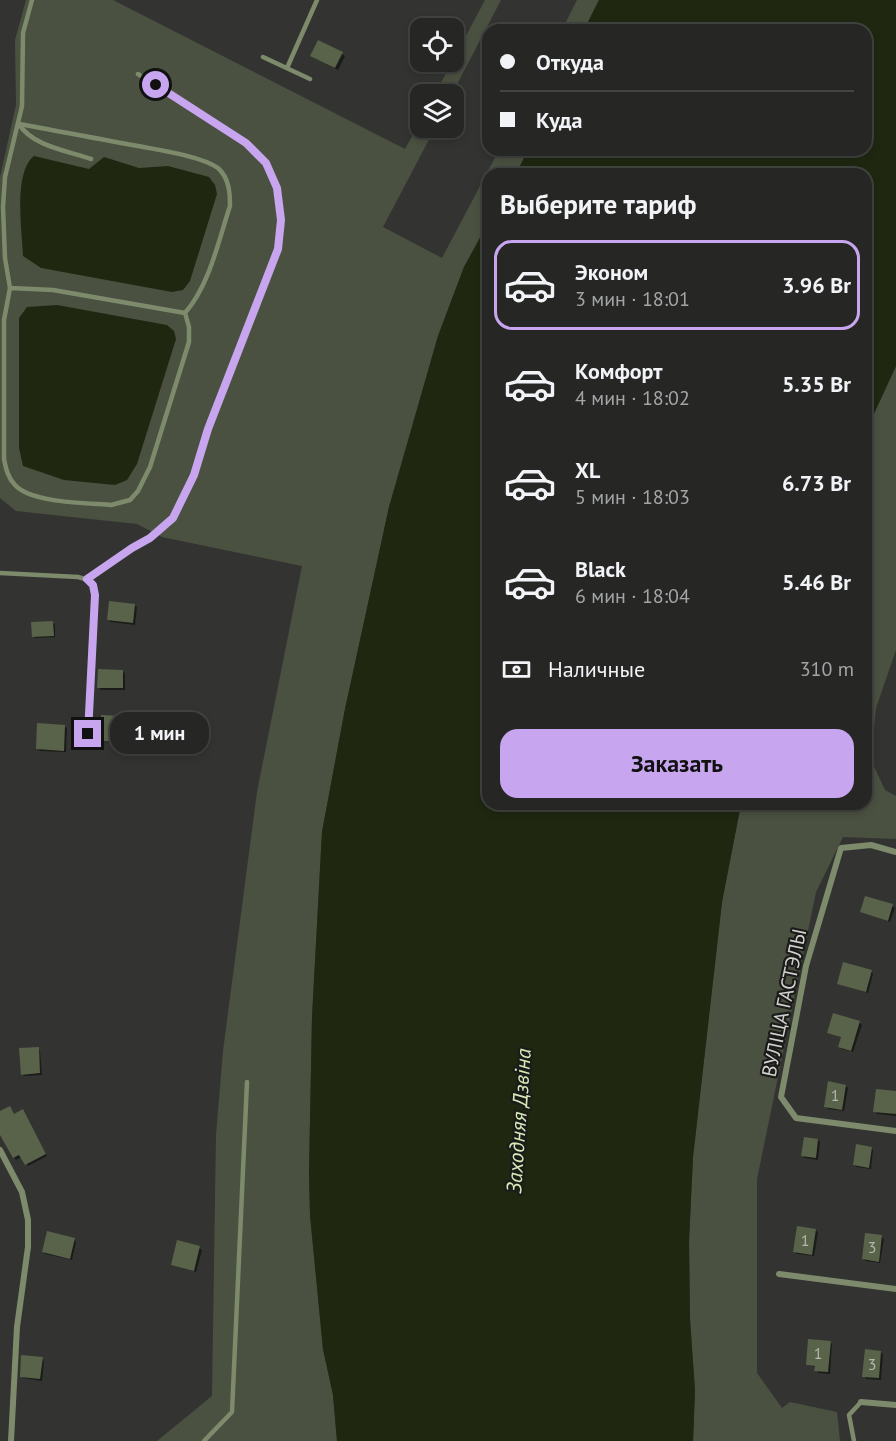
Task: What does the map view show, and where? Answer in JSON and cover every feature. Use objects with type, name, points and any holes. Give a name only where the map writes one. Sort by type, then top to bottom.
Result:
[{"type":"street","name":"ВУЛІЦА ГАСТЭЛЫ","points":[[896,852],[871,845],[842,848],[806,966],[781,1097],[796,1118],[896,1131]]},
{"type":"street","points":[[0,1150],[22,1192],[28,1220],[28,1246],[17,1326],[11,1441]]},
{"type":"street","points":[[779,1274],[896,1289]]},
{"type":"street","points":[[861,1402],[896,1405]]},
{"type":"lane","points":[[32,0],[23,33],[22,106],[5,177],[3,207],[5,258],[10,288],[3,320],[4,459],[7,474],[15,486],[26,494],[39,497],[111,505],[130,500],[138,491],[150,467],[189,342],[189,327],[184,313]]},
{"type":"lane","points":[[287,68],[317,0]]},
{"type":"lane","points":[[263,57],[310,79]]},
{"type":"lane","points":[[87,579],[150,538],[173,518],[194,475],[208,429],[278,249],[281,220],[277,188],[266,163],[246,143],[138,74]]},
{"type":"lane","points":[[19,124],[25,133],[35,140],[91,159]]},
{"type":"lane","points":[[19,124],[165,151],[208,162],[219,170],[227,180],[230,206],[205,282],[194,302],[184,313]]},
{"type":"lane","points":[[10,288],[53,290],[184,313]]},
{"type":"lane","points":[[0,573],[78,577],[87,579],[93,585],[95,595],[88,734]]},
{"type":"lane","points":[[204,1441],[232,1413],[247,1082]]},
{"type":"lane","points":[[854,1441],[849,1415],[861,1402]]},
{"type":"shaded area","points":[[26,0],[113,0],[405,149],[411,138],[430,138],[383,227],[442,258],[482,182],[482,234],[464,267],[438,336],[389,507],[345,709],[322,832],[312,1017],[310,1215],[323,1349],[333,1395],[337,1441],[157,1441],[212,1396],[216,1135],[223,1051],[257,792],[302,566],[162,537],[137,524],[16,511],[0,498],[0,177],[16,105],[15,40]]},
{"type":"shaded area","points":[[485,0],[501,0],[488,24],[482,24],[482,36],[464,71],[464,39]]},
{"type":"shaded area","points":[[577,0],[599,0],[587,24],[565,24]]},
{"type":"shaded area","points":[[447,72],[463,72],[457,84],[440,84]]},
{"type":"shaded area","points":[[496,156],[525,156],[519,168],[490,168]]},
{"type":"shaded area","points":[[896,366],[896,650],[876,708],[872,750],[872,418]]},
{"type":"shaded area","points":[[872,762],[885,790],[896,796],[896,839],[843,837],[816,892],[757,1179],[757,1373],[782,1408],[790,1402],[837,1412],[840,1441],[693,1441],[695,1390],[690,1319],[689,1241],[693,1157],[722,902],[740,810],[872,810]]},
{"type":"water","points":[[599,0],[896,0],[896,366],[872,418],[872,168],[519,168],[525,156],[872,156],[872,24],[587,24]]},
{"type":"water","points":[[34,156],[89,169],[104,157],[139,168],[168,166],[209,177],[215,185],[217,194],[190,281],[183,290],[172,292],[41,268],[23,256],[21,188],[27,164]]},
{"type":"water","name":"Заходняя Дзвіна","points":[[482,234],[482,810],[740,810],[722,902],[693,1157],[689,1241],[690,1319],[695,1391],[693,1441],[337,1441],[333,1395],[323,1349],[310,1215],[312,1017],[322,832],[345,709],[389,507],[438,336],[464,267]]},
{"type":"water","points":[[57,305],[167,325],[174,331],[176,339],[137,464],[127,480],[115,485],[64,480],[23,466],[19,448],[19,318],[27,307]]},
{"type":"building","points":[[318,40],[343,52],[335,68],[310,56]]},
{"type":"building","points":[[109,601],[135,604],[133,623],[107,620]]},
{"type":"building","points":[[53,621],[54,636],[32,637],[31,622]]},
{"type":"building","points":[[98,669],[123,670],[123,688],[97,688]]},
{"type":"building","points":[[101,715],[121,716],[120,742],[100,741]]},
{"type":"building","points":[[37,723],[65,725],[64,751],[36,749]]},
{"type":"building","points":[[865,896],[893,904],[888,921],[860,912]]},
{"type":"building","points":[[843,962],[872,970],[866,992],[837,984]]},
{"type":"building","points":[[833,1013],[860,1021],[851,1051],[838,1047],[841,1037],[827,1033]]},
{"type":"building","points":[[39,1047],[40,1073],[21,1075],[19,1048]]},
{"type":"building","points":[[828,1081],[846,1085],[842,1110],[824,1107]]},
{"type":"building","points":[[876,1089],[896,1091],[896,1114],[873,1112]]},
{"type":"building","points":[[10,1106],[14,1114],[23,1109],[46,1154],[25,1165],[19,1155],[13,1158],[0,1135],[0,1111]]},
{"type":"building","points":[[804,1137],[818,1139],[816,1158],[801,1156]]},
{"type":"building","points":[[856,1144],[872,1147],[869,1168],[853,1165]]},
{"type":"building","points":[[797,1226],[816,1229],[812,1255],[793,1252]]},
{"type":"building","points":[[47,1231],[75,1238],[70,1259],[42,1252]]},
{"type":"building","points":[[865,1233],[882,1235],[879,1262],[862,1259]]},
{"type":"building","points":[[177,1240],[200,1246],[194,1271],[171,1265]]},
{"type":"building","points":[[808,1339],[831,1341],[828,1372],[814,1371],[815,1366],[806,1365]]},
{"type":"building","points":[[865,1349],[881,1351],[879,1378],[862,1377]]},
{"type":"building","points":[[21,1355],[43,1357],[40,1379],[20,1377]]},
{"type":"route","points":[[88,734],[95,595],[93,585],[87,579],[150,538],[173,518],[194,475],[208,429],[278,249],[281,220],[277,188],[266,163],[246,143],[156,85]]}]
